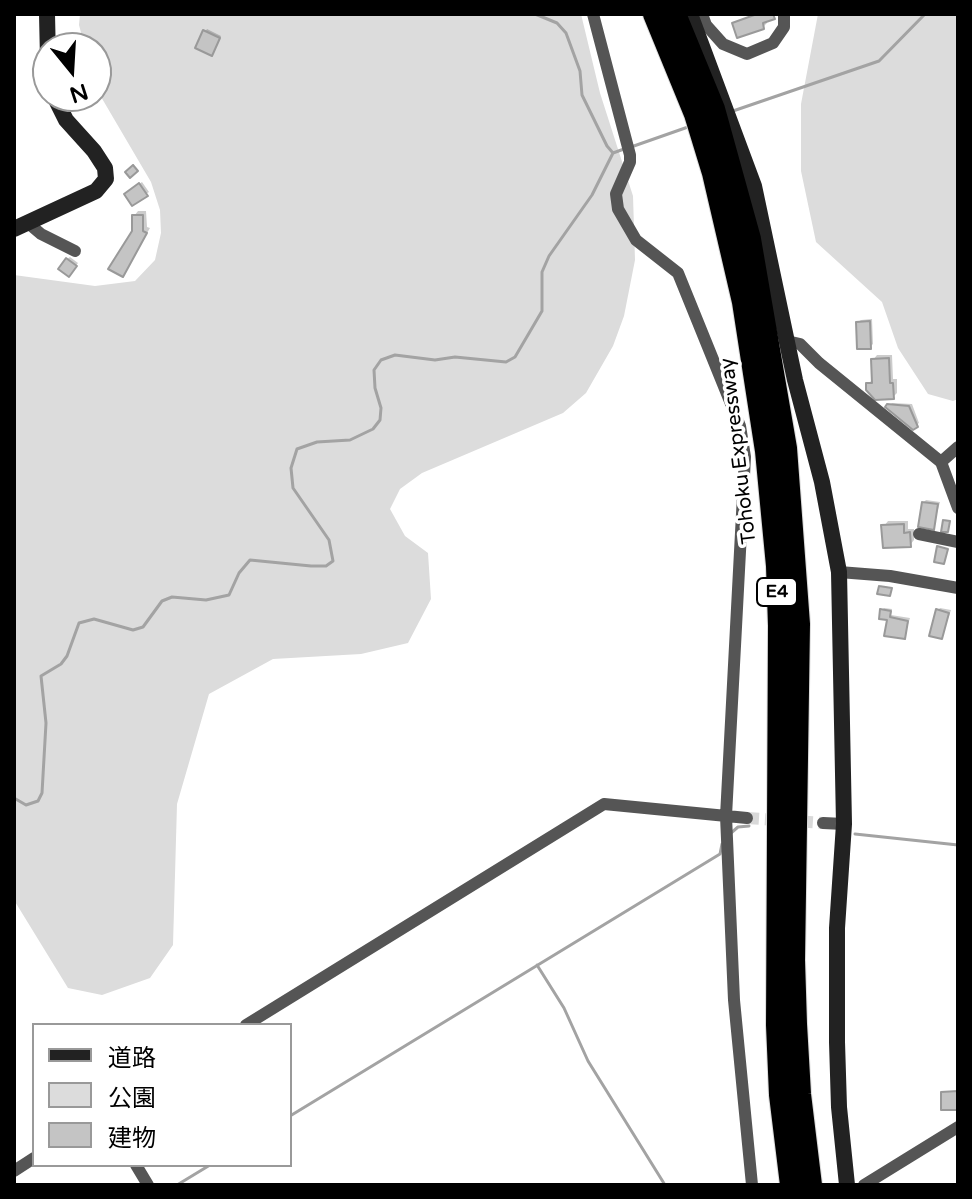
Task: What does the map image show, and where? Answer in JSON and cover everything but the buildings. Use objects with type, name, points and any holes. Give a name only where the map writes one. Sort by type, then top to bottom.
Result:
[{"type":"highway","name":"Tohoku Expressway","points":[[654,14],[695,114],[713,173],[743,302],[766,451],[777,566],[779,626],[777,1025],[780,1095],[791,1185]]},
{"type":"highway","name":"E4","points":[[675,14],[714,109],[750,239],[786,448],[799,624],[794,960],[796,1024],[800,1094],[811,1185]]},
{"type":"street","points":[[593,14],[630,155],[616,194],[618,209],[636,240],[678,273],[740,426],[745,457],[726,816],[734,1000],[752,1185]]},
{"type":"street","points":[[690,14],[754,186],[787,341],[822,482],[839,572],[844,824],[837,928],[837,1042],[839,1107],[847,1185]]},
{"type":"street","points":[[702,14],[706,25],[723,44],[747,54],[773,43],[784,27],[784,14]]},
{"type":"street","points":[[21,226],[96,191],[106,179],[105,168],[94,151],[62,112]]},
{"type":"street","points":[[21,226],[75,251]]},
{"type":"street","points":[[787,341],[800,344],[941,462],[958,508]]},
{"type":"street","points":[[941,462],[958,447]]},
{"type":"street","points":[[919,534],[958,542]]},
{"type":"street","points":[[839,572],[890,576],[958,588]]},
{"type":"street","points":[[249,1023],[604,804],[747,818]]},
{"type":"street","points":[[823,823],[844,824]]},
{"type":"street","points":[[864,1185],[958,1127]]},
{"type":"street","points":[[14,1171],[32,1159]]},
{"type":"street","points":[[137,1167],[148,1185]]},
{"type":"green space","points":[[80,14],[581,14],[600,93],[633,196],[635,260],[624,316],[613,346],[586,393],[563,413],[422,473],[400,489],[390,509],[405,536],[428,553],[431,599],[408,643],[361,654],[273,659],[209,694],[177,804],[173,945],[150,978],[102,995],[68,988],[14,900],[14,275],[95,286],[135,281],[155,260],[161,233],[160,210],[151,182],[110,112],[112,32],[81,32]]},
{"type":"green space","points":[[818,14],[958,14],[958,399],[953,401],[928,394],[898,348],[882,302],[816,242],[801,171],[801,104]]},
{"type":"waterway","points":[[535,14],[557,23],[566,33],[580,71],[582,95],[613,153]]},
{"type":"waterway","points":[[733,111],[879,61],[925,14]]},
{"type":"waterway","points":[[631,147],[688,127]]},
{"type":"waterway","points":[[14,798],[26,805],[38,801],[42,793],[46,723],[41,676],[61,664],[67,656],[79,623],[94,619],[133,630],[143,627],[162,601],[172,597],[206,600],[229,595],[239,573],[250,560],[311,566],[326,566],[333,561],[329,540],[293,488],[291,468],[297,449],[317,442],[350,440],[373,429],[380,420],[381,408],[374,370],[381,360],[395,355],[435,360],[455,357],[506,362],[515,357],[542,311],[542,272],[549,256],[592,195],[613,153],[624,149]]},
{"type":"waterway","points":[[731,833],[738,827],[749,826]]},
{"type":"waterway","points":[[855,834],[958,845]]},
{"type":"waterway","points":[[292,1115],[720,854],[722,844]]},
{"type":"waterway","points":[[537,965],[564,1008],[588,1061],[665,1185]]},
{"type":"waterway","points":[[177,1185],[207,1167]]},
{"type":"tunnel","points":[[747,818],[823,823]]}]
